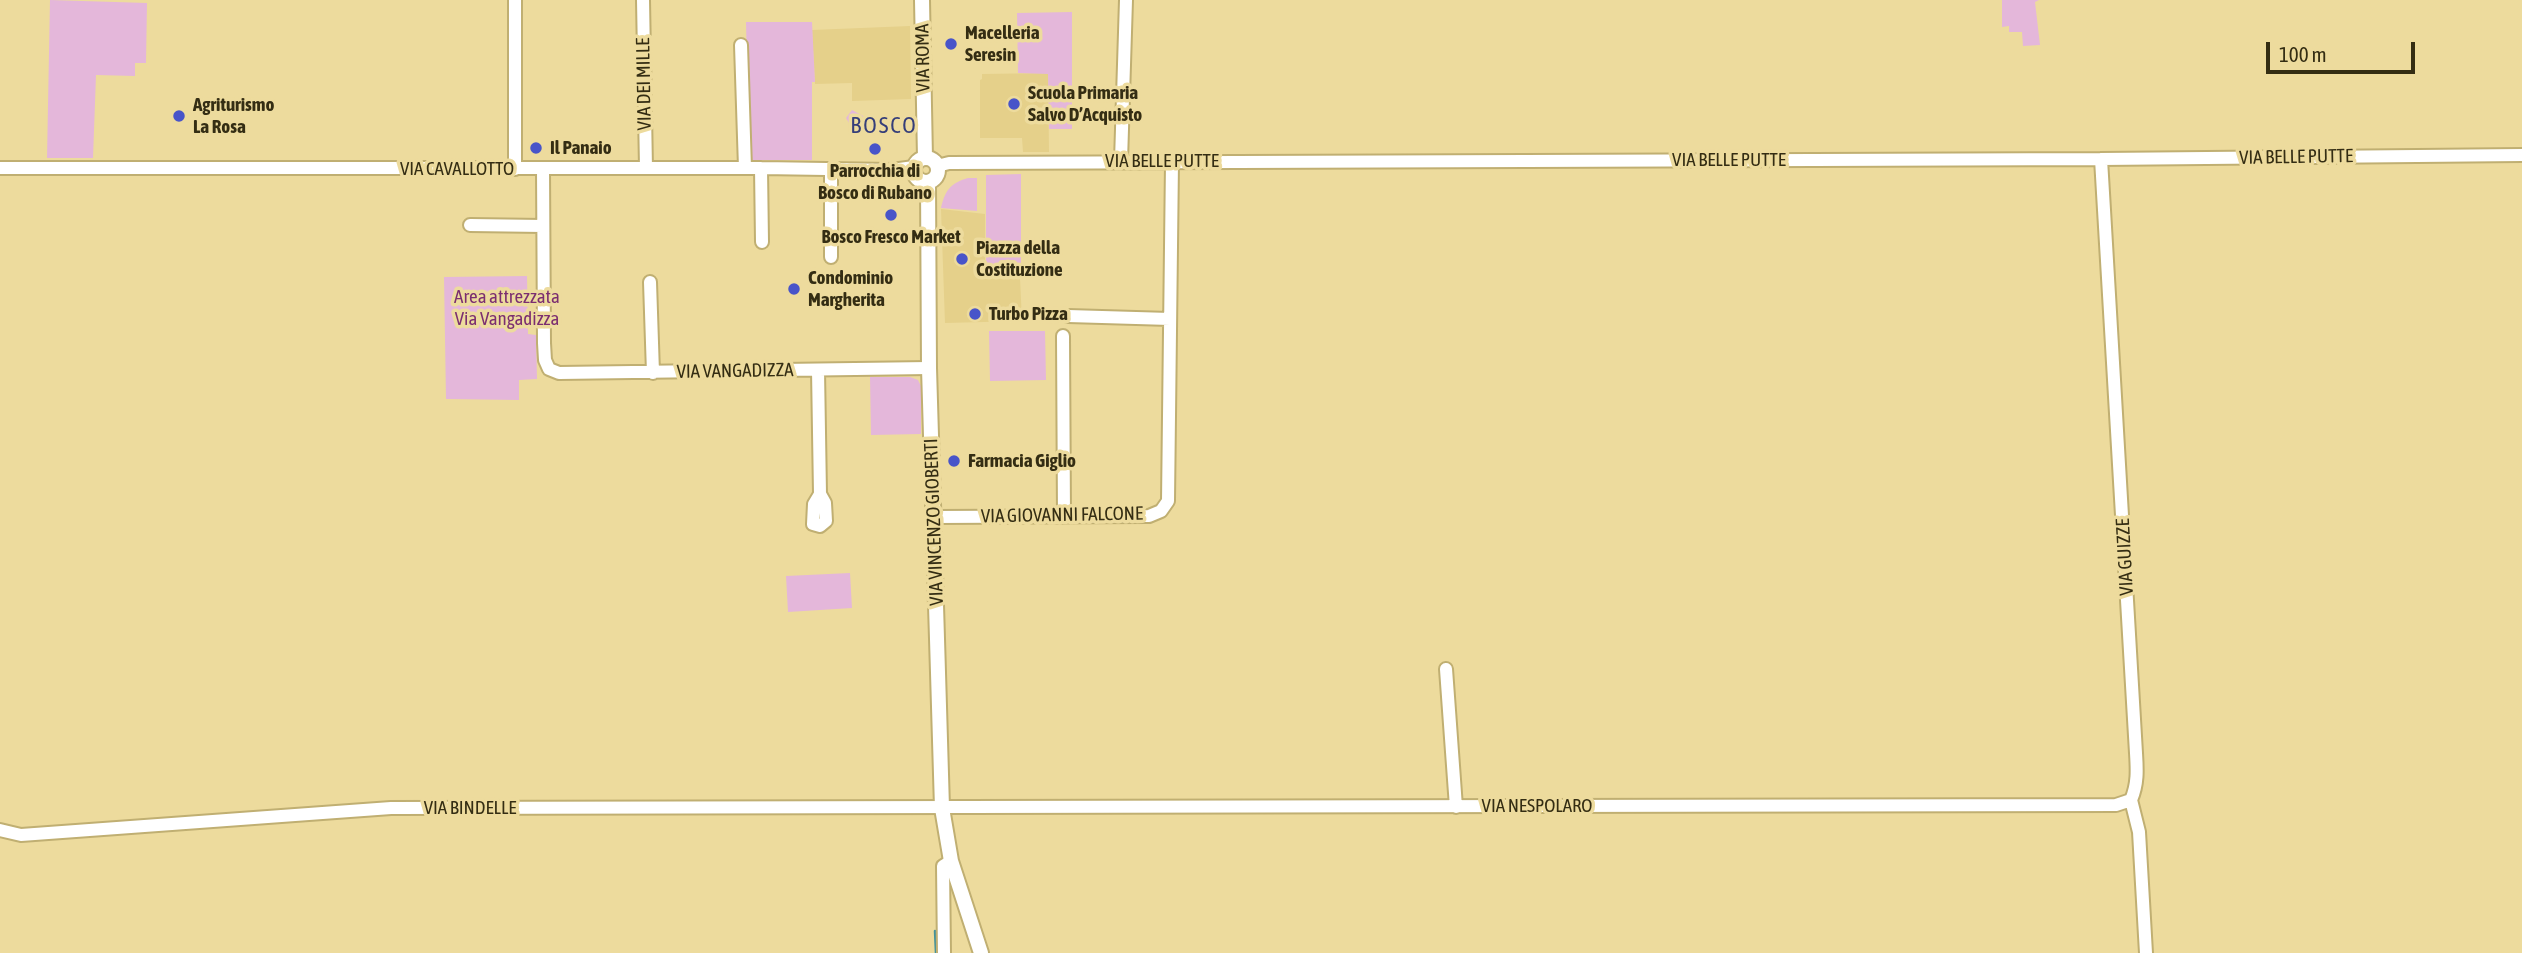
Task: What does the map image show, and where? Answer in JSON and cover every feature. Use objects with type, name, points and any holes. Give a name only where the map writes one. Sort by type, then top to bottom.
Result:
[{"type":"street","points":[[515,0],[515,169]]},
{"type":"street","name":"VIA DEI MILLE","points":[[643,0],[646,168]]},
{"type":"street","name":"VIA ROMA","points":[[922,0],[925,164]]},
{"type":"street","points":[[1121,161],[1126,0]]},
{"type":"street","points":[[741,45],[745,168]]},
{"type":"street","name":"VIA BELLE PUTTE","points":[[925,164],[2522,155]]},
{"type":"street","name":"VIA GUIZZE","points":[[2101,159],[2136,753],[2137,777],[2131,800],[2139,832],[2146,953]]},
{"type":"street","name":"VIA GIOVANNI FALCONE","points":[[935,517],[1149,516],[1161,511],[1168,501],[1172,162]]},
{"type":"street","name":"VIA CAVALLOTTO","points":[[0,168],[892,170],[925,164]]},
{"type":"street","name":"VIA VINCENZO GIOBERTI","points":[[925,164],[917,178],[928,182],[929,368],[942,808],[951,862],[981,953]]},
{"type":"street","points":[[761,168],[762,242]]},
{"type":"street","name":"VIA VANGADIZZA","points":[[542,169],[545,360],[549,369],[559,373],[653,373],[929,368]]},
{"type":"street","points":[[831,170],[831,257]]},
{"type":"street","points":[[470,225],[543,226]]},
{"type":"street","name":"VIA VANGADIZZA","points":[[650,282],[653,373]]},
{"type":"street","points":[[1068,316],[1170,318]]},
{"type":"street","points":[[1063,336],[1064,517]]},
{"type":"street","name":"VIA VANGADIZZA","points":[[818,370],[820,494]]},
{"type":"street","points":[[1446,669],[1456,807]]},
{"type":"street","name":"VIA NESPOLARO","points":[[942,808],[2103,805],[2131,800]]},
{"type":"street","name":"VIA BINDELLE","points":[[0,830],[21,835],[391,808],[942,808]]},
{"type":"street","name":"VIA VINCENZO GIOBERTI","points":[[944,953],[943,866],[951,862]]},
{"type":"shaded area","points":[[910,26],[911,99],[852,101],[852,83],[815,84],[812,30]]},
{"type":"shaded area","name":"Scuola Primaria Salvo D’Acquisto","points":[[1048,73],[1049,152],[1023,152],[1022,138],[980,138],[982,74]]},
{"type":"shaded area","points":[[941,209],[985,214],[985,278],[1020,278],[1022,321],[945,323]]},
{"type":"green space","points":[[50,0],[147,3],[146,63],[135,63],[135,76],[96,75],[93,158],[47,158]]},
{"type":"green space","points":[[2002,0],[2039,0],[2035,2],[2040,45],[2023,46],[2022,32],[2009,32],[2009,26],[2002,27]]},
{"type":"green space","points":[[1072,12],[1072,129],[1049,129],[1048,74],[1018,73],[1017,13]]},
{"type":"green space","points":[[746,22],[812,22],[815,82],[812,82],[812,160],[749,160]]},
{"type":"green space","points":[[852,110],[869,121],[849,123],[846,118]]},
{"type":"green space","points":[[1021,174],[1021,277],[986,277],[986,175]]},
{"type":"green space","points":[[968,178],[977,178],[977,211],[941,208],[949,188]]},
{"type":"green space","name":"Area attrezzata Via Vangadizza","points":[[527,276],[528,334],[536,335],[537,379],[519,380],[519,400],[446,399],[444,277]]},
{"type":"green space","points":[[989,331],[1045,331],[1046,380],[990,381]]},
{"type":"green space","points":[[870,377],[910,377],[918,380],[921,386],[921,434],[871,435]]},
{"type":"green space","points":[[850,573],[852,608],[788,612],[786,576]]},
{"type":"waterway","points":[[935,931],[936,953]]},
{"type":"place","name":"Macelleria Seresin","points":[[951,44]]},
{"type":"place","name":"Scuola Primaria Salvo D’Acquisto","points":[[1014,104]]},
{"type":"place","name":"Agriturismo La Rosa","points":[[179,116]]},
{"type":"place","name":"Il Panaio","points":[[536,148]]},
{"type":"place","name":"Parrocchia di Bosco di Rubano","points":[[875,149]]},
{"type":"place","name":"Bosco Fresco Market","points":[[891,215]]},
{"type":"place","name":"Piazza della Costituzione","points":[[962,259]]},
{"type":"place","name":"Condominio Margherita","points":[[794,289]]},
{"type":"place","name":"Turbo Pizza","points":[[975,314]]},
{"type":"place","name":"Farmacia Giglio","points":[[954,461]]},
{"type":"district","name":"BOSCO","points":[[884,126]]}]
